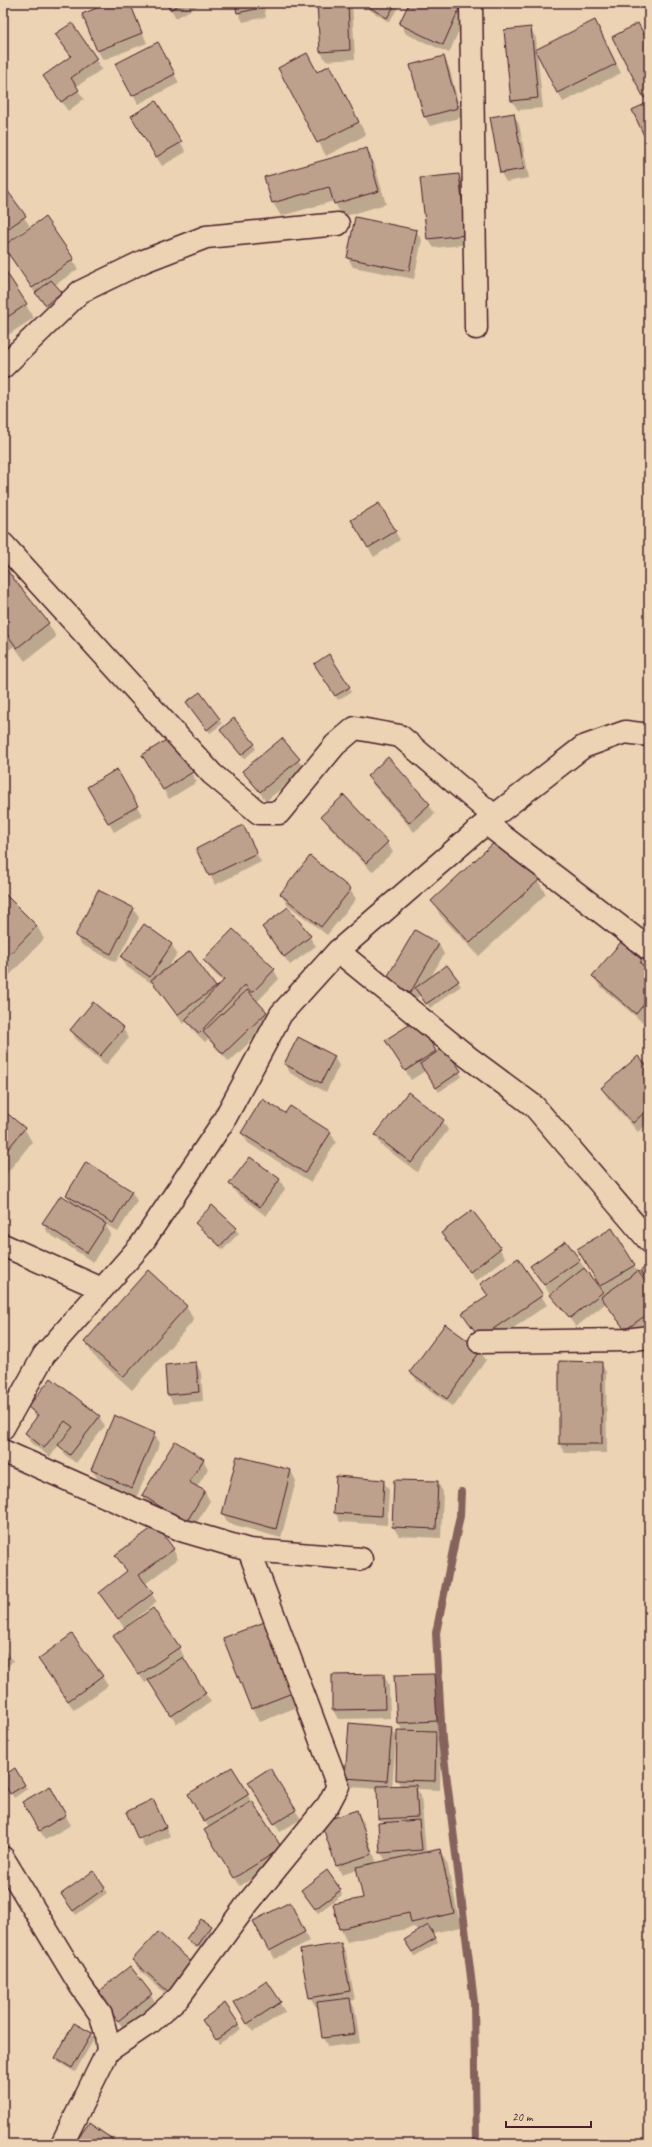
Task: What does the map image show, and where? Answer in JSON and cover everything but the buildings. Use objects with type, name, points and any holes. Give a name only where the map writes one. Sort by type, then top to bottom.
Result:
[{"type":"street","points":[[471,3],[476,328]]},
{"type":"street","points":[[3,367],[80,292],[144,261],[206,237],[338,224]]},
{"type":"street","points":[[3,544],[78,629],[212,774],[259,813],[279,813],[335,745],[354,728],[400,736],[491,820],[649,949]]},
{"type":"street","points":[[3,1428],[44,1355],[141,1245],[222,1122],[281,1014],[338,951],[491,820],[583,747],[624,732],[649,735]]},
{"type":"street","points":[[338,951],[468,1057],[534,1106],[649,1241]]},
{"type":"street","points":[[3,1245],[102,1289]]},
{"type":"street","points":[[480,1342],[626,1340],[649,1336]]},
{"type":"street","points":[[3,1451],[184,1532],[249,1550],[361,1559]]},
{"type":"street","points":[[62,2144],[108,2051],[152,2022],[179,1998],[248,1903],[328,1805],[338,1786],[249,1550]]},
{"type":"street","points":[[3,1858],[80,1985],[101,2015],[106,2034],[108,2051]]},
{"type":"waterway","points":[[461,1492],[460,1516],[436,1633],[442,1740],[474,2002],[476,2144]]}]
